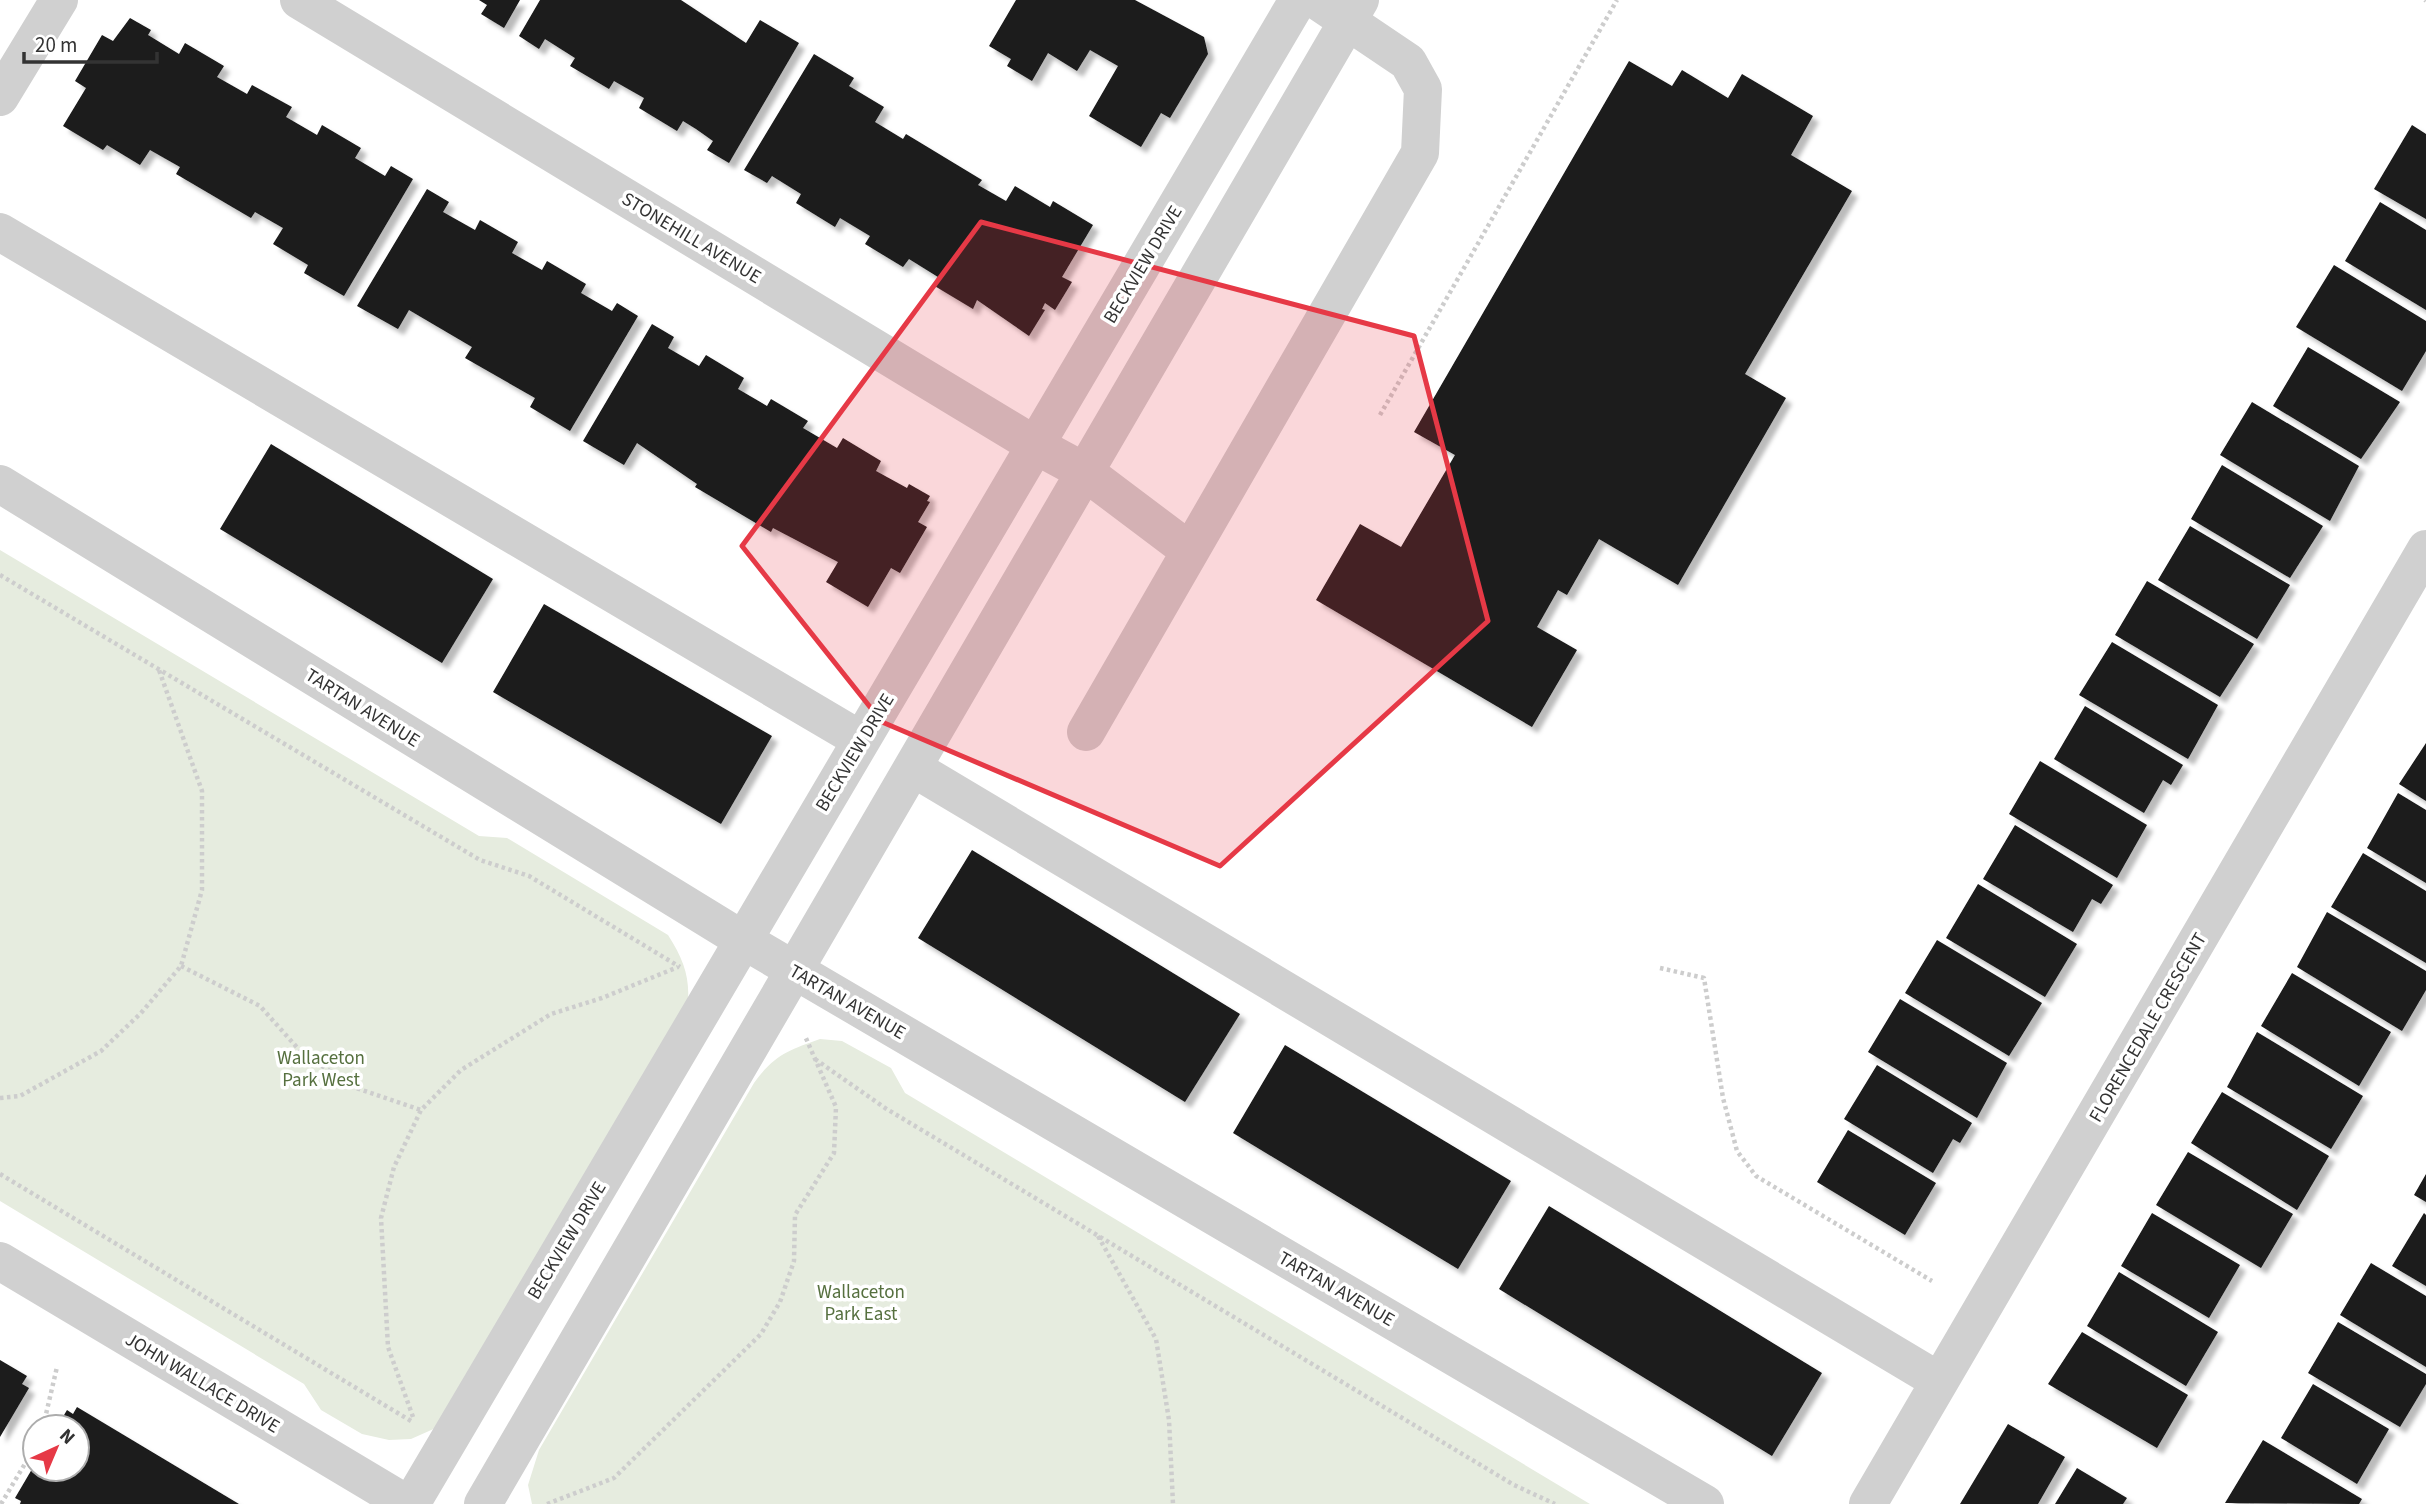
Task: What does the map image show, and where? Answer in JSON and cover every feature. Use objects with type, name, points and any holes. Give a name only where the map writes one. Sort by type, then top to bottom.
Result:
[{"type":"street","points":[[0,97],[59,0]]},
{"type":"street","name":"STONEHILL AVENUE","points":[[299,0],[1035,445],[1085,472],[1190,551]]},
{"type":"street","name":"BECKVIEW DRIVE","points":[[409,1504],[1298,0]]},
{"type":"street","points":[[1086,732],[1420,153],[1423,89],[1408,62],[1354,11],[1316,0]]},
{"type":"street","points":[[483,1504],[1354,11]]},
{"type":"street","points":[[0,232],[861,740]]},
{"type":"street","name":"TARTAN AVENUE","points":[[0,484],[743,940],[1705,1504]]},
{"type":"street","name":"FLORENCEDALE CRESCENT","points":[[1868,1504],[2426,549]]},
{"type":"street","points":[[913,768],[1939,1381]]},
{"type":"street","points":[[582,1215],[635,1244]]},
{"type":"street","name":"JOHN WALLACE DRIVE","points":[[0,1261],[409,1504]]},
{"type":"path","points":[[1380,415],[1618,0]]},
{"type":"path","points":[[0,575],[480,860],[529,876],[687,972]]},
{"type":"path","points":[[0,1098],[20,1096],[101,1051],[141,1013],[181,967],[202,890],[202,791],[159,669]]},
{"type":"path","points":[[0,1174],[415,1423],[388,1347],[381,1218],[394,1167],[421,1110],[461,1070],[503,1041],[551,1014],[602,998],[743,940]]},
{"type":"path","points":[[181,967],[260,1006],[302,1053],[356,1088],[421,1110]]},
{"type":"path","points":[[1660,968],[1704,978],[1723,1098],[1737,1151],[1756,1176],[1932,1281]]},
{"type":"path","points":[[550,1503],[614,1478],[761,1334],[780,1302],[794,1261],[795,1215],[834,1153],[835,1107],[815,1059],[885,1108],[1514,1485],[1555,1504]]},
{"type":"path","points":[[1098,1235],[1156,1339],[1169,1420],[1173,1504]]},
{"type":"path","points":[[46,1413],[57,1367]]},
{"type":"path","points":[[1,1504],[21,1470]]},
{"type":"highlighted area","points":[[981,222],[1414,336],[1488,621],[1220,866],[882,722],[742,546]]},
{"type":"green space","name":"Wallaceton Park West","points":[[0,550],[479,836],[507,838],[668,935],[679,955],[688,983],[686,1016],[438,1427],[411,1439],[389,1440],[362,1434],[321,1410],[304,1384],[0,1201]]},
{"type":"green space","name":"Wallaceton Park East","points":[[820,1039],[842,1041],[891,1068],[905,1093],[1590,1504],[532,1504],[528,1485],[539,1450],[754,1083],[775,1060]]},
{"type":"building","points":[[479,0],[520,0],[504,28],[481,14],[487,5]]},
{"type":"building","points":[[540,0],[681,0],[746,43],[760,20],[799,43],[729,163],[707,150],[713,141],[683,121],[677,131],[639,108],[644,98],[614,81],[609,89],[570,66],[575,58],[545,39],[539,49],[519,36]]},
{"type":"building","points":[[1016,0],[1135,0],[1204,37],[1208,54],[1170,118],[1161,113],[1141,147],[1089,116],[1118,66],[1090,50],[1077,71],[1048,53],[1032,81],[1007,66],[1011,59],[989,46]]},
{"type":"building","points":[[130,18],[151,30],[148,35],[179,54],[185,43],[224,66],[217,77],[247,94],[252,85],[292,107],[286,117],[317,135],[322,125],[361,148],[355,158],[385,176],[391,166],[413,179],[344,296],[304,273],[308,265],[273,244],[283,228],[255,212],[251,218],[176,174],[180,167],[150,150],[140,165],[107,145],[103,150],[63,126],[86,88],[75,81],[102,35],[113,41]]},
{"type":"building","points":[[814,54],[854,78],[849,86],[884,107],[875,122],[903,139],[906,134],[982,180],[978,185],[1006,201],[1015,186],[1050,207],[1053,201],[1093,225],[1062,277],[1072,282],[1055,310],[1045,303],[1042,309],[1045,310],[1029,336],[977,300],[973,309],[933,285],[938,277],[909,259],[903,267],[865,244],[870,236],[840,218],[835,227],[796,203],[801,194],[772,176],[767,183],[744,170]]},
{"type":"building","points":[[1629,61],[1672,86],[1682,70],[1728,98],[1742,74],[1813,116],[1791,155],[1852,191],[1745,374],[1786,398],[1678,585],[1599,539],[1567,595],[1558,590],[1537,627],[1577,650],[1532,727],[1316,600],[1360,524],[1401,547],[1455,455],[1414,432]]},
{"type":"building","points":[[2412,125],[2426,134],[2426,219],[2374,189]]},
{"type":"building","points":[[427,189],[449,202],[443,212],[475,230],[480,220],[518,242],[512,253],[542,270],[547,261],[586,284],[581,293],[612,311],[617,303],[638,316],[570,431],[530,407],[535,398],[465,358],[472,347],[409,310],[398,329],[357,306]]},
{"type":"building","points":[[2380,202],[2426,230],[2426,310],[2345,261]]},
{"type":"building","points":[[2334,265],[2426,321],[2426,351],[2402,391],[2296,327]]},
{"type":"building","points":[[652,324],[674,337],[668,348],[699,366],[706,355],[744,378],[738,389],[767,406],[771,399],[808,421],[803,428],[837,448],[843,438],[881,461],[876,471],[907,488],[909,484],[930,496],[927,501],[930,502],[918,522],[927,527],[900,573],[891,568],[868,607],[826,582],[838,562],[773,528],[771,532],[695,487],[697,484],[637,443],[624,465],[583,441]]},
{"type":"building","points":[[2308,347],[2400,402],[2361,459],[2273,406]]},
{"type":"building","points":[[2252,402],[2359,466],[2330,521],[2220,455]]},
{"type":"building","points":[[271,444],[493,579],[442,663],[220,529]]},
{"type":"building","points":[[2222,465],[2323,526],[2290,578],[2191,519]]},
{"type":"building","points":[[2190,526],[2290,585],[2257,639],[2158,580]]},
{"type":"building","points":[[2147,581],[2254,644],[2220,697],[2115,635]]},
{"type":"building","points":[[544,604],[772,736],[721,824],[493,692]]},
{"type":"building","points":[[2112,642],[2218,705],[2188,759],[2079,695]]},
{"type":"building","points":[[2085,706],[2183,765],[2171,785],[2163,780],[2144,813],[2054,759]]},
{"type":"building","points":[[2426,743],[2426,801],[2399,784]]},
{"type":"building","points":[[2040,761],[2147,825],[2117,878],[2009,814]]},
{"type":"building","points":[[2398,793],[2426,810],[2426,883],[2367,848]]},
{"type":"building","points":[[2015,825],[2113,885],[2101,904],[2092,899],[2073,932],[1983,879]]},
{"type":"building","points":[[972,850],[1240,1014],[1185,1102],[918,938]]},
{"type":"building","points":[[2363,853],[2426,891],[2426,963],[2331,907]]},
{"type":"building","points":[[1978,884],[2077,944],[2045,997],[1946,938]]},
{"type":"building","points":[[2327,912],[2426,971],[2426,990],[2402,1031],[2297,967]]},
{"type":"building","points":[[1937,940],[2042,1003],[2009,1056],[1905,993]]},
{"type":"building","points":[[2292,973],[2391,1032],[2359,1086],[2261,1026]]},
{"type":"building","points":[[1900,999],[2007,1063],[1977,1118],[1868,1052]]},
{"type":"building","points":[[2257,1032],[2363,1096],[2331,1149],[2227,1087]]},
{"type":"building","points":[[1285,1045],[1511,1181],[1458,1269],[1233,1133]]},
{"type":"building","points":[[1877,1065],[1972,1123],[1960,1143],[1953,1139],[1933,1173],[1844,1119]]},
{"type":"building","points":[[2222,1092],[2329,1156],[2297,1210],[2191,1143]]},
{"type":"building","points":[[1848,1130],[1936,1183],[1905,1235],[1817,1182]]},
{"type":"building","points":[[2188,1152],[2293,1214],[2261,1268],[2156,1205]]},
{"type":"building","points":[[2426,1174],[2426,1202],[2414,1195]]},
{"type":"building","points":[[1549,1206],[1822,1373],[1772,1456],[1499,1289]]},
{"type":"building","points":[[2152,1213],[2240,1265],[2209,1318],[2121,1266]]},
{"type":"building","points":[[2424,1213],[2426,1215],[2426,1286],[2392,1266]]},
{"type":"building","points":[[2371,1263],[2426,1296],[2426,1367],[2340,1315]]},
{"type":"building","points":[[2119,1272],[2218,1332],[2186,1386],[2087,1326]]},
{"type":"building","points":[[2338,1322],[2426,1374],[2426,1384],[2400,1427],[2308,1373]]},
{"type":"building","points":[[2082,1332],[2188,1395],[2157,1448],[2048,1384]]},
{"type":"building","points":[[0,1360],[27,1376],[22,1384],[29,1388],[0,1437]]},
{"type":"building","points":[[2313,1384],[2389,1429],[2357,1484],[2281,1438]]},
{"type":"building","points":[[77,1407],[87,1413],[74,1413]]},
{"type":"building","points":[[91,1415],[239,1504],[20,1504],[21,1501],[15,1498],[24,1483],[91,1483]]},
{"type":"building","points":[[2008,1424],[2065,1457],[2038,1504],[1960,1504]]},
{"type":"building","points":[[2263,1440],[2362,1499],[2359,1504],[2225,1503]]},
{"type":"building","points":[[2077,1468],[2127,1498],[2123,1504],[2055,1504]]}]
